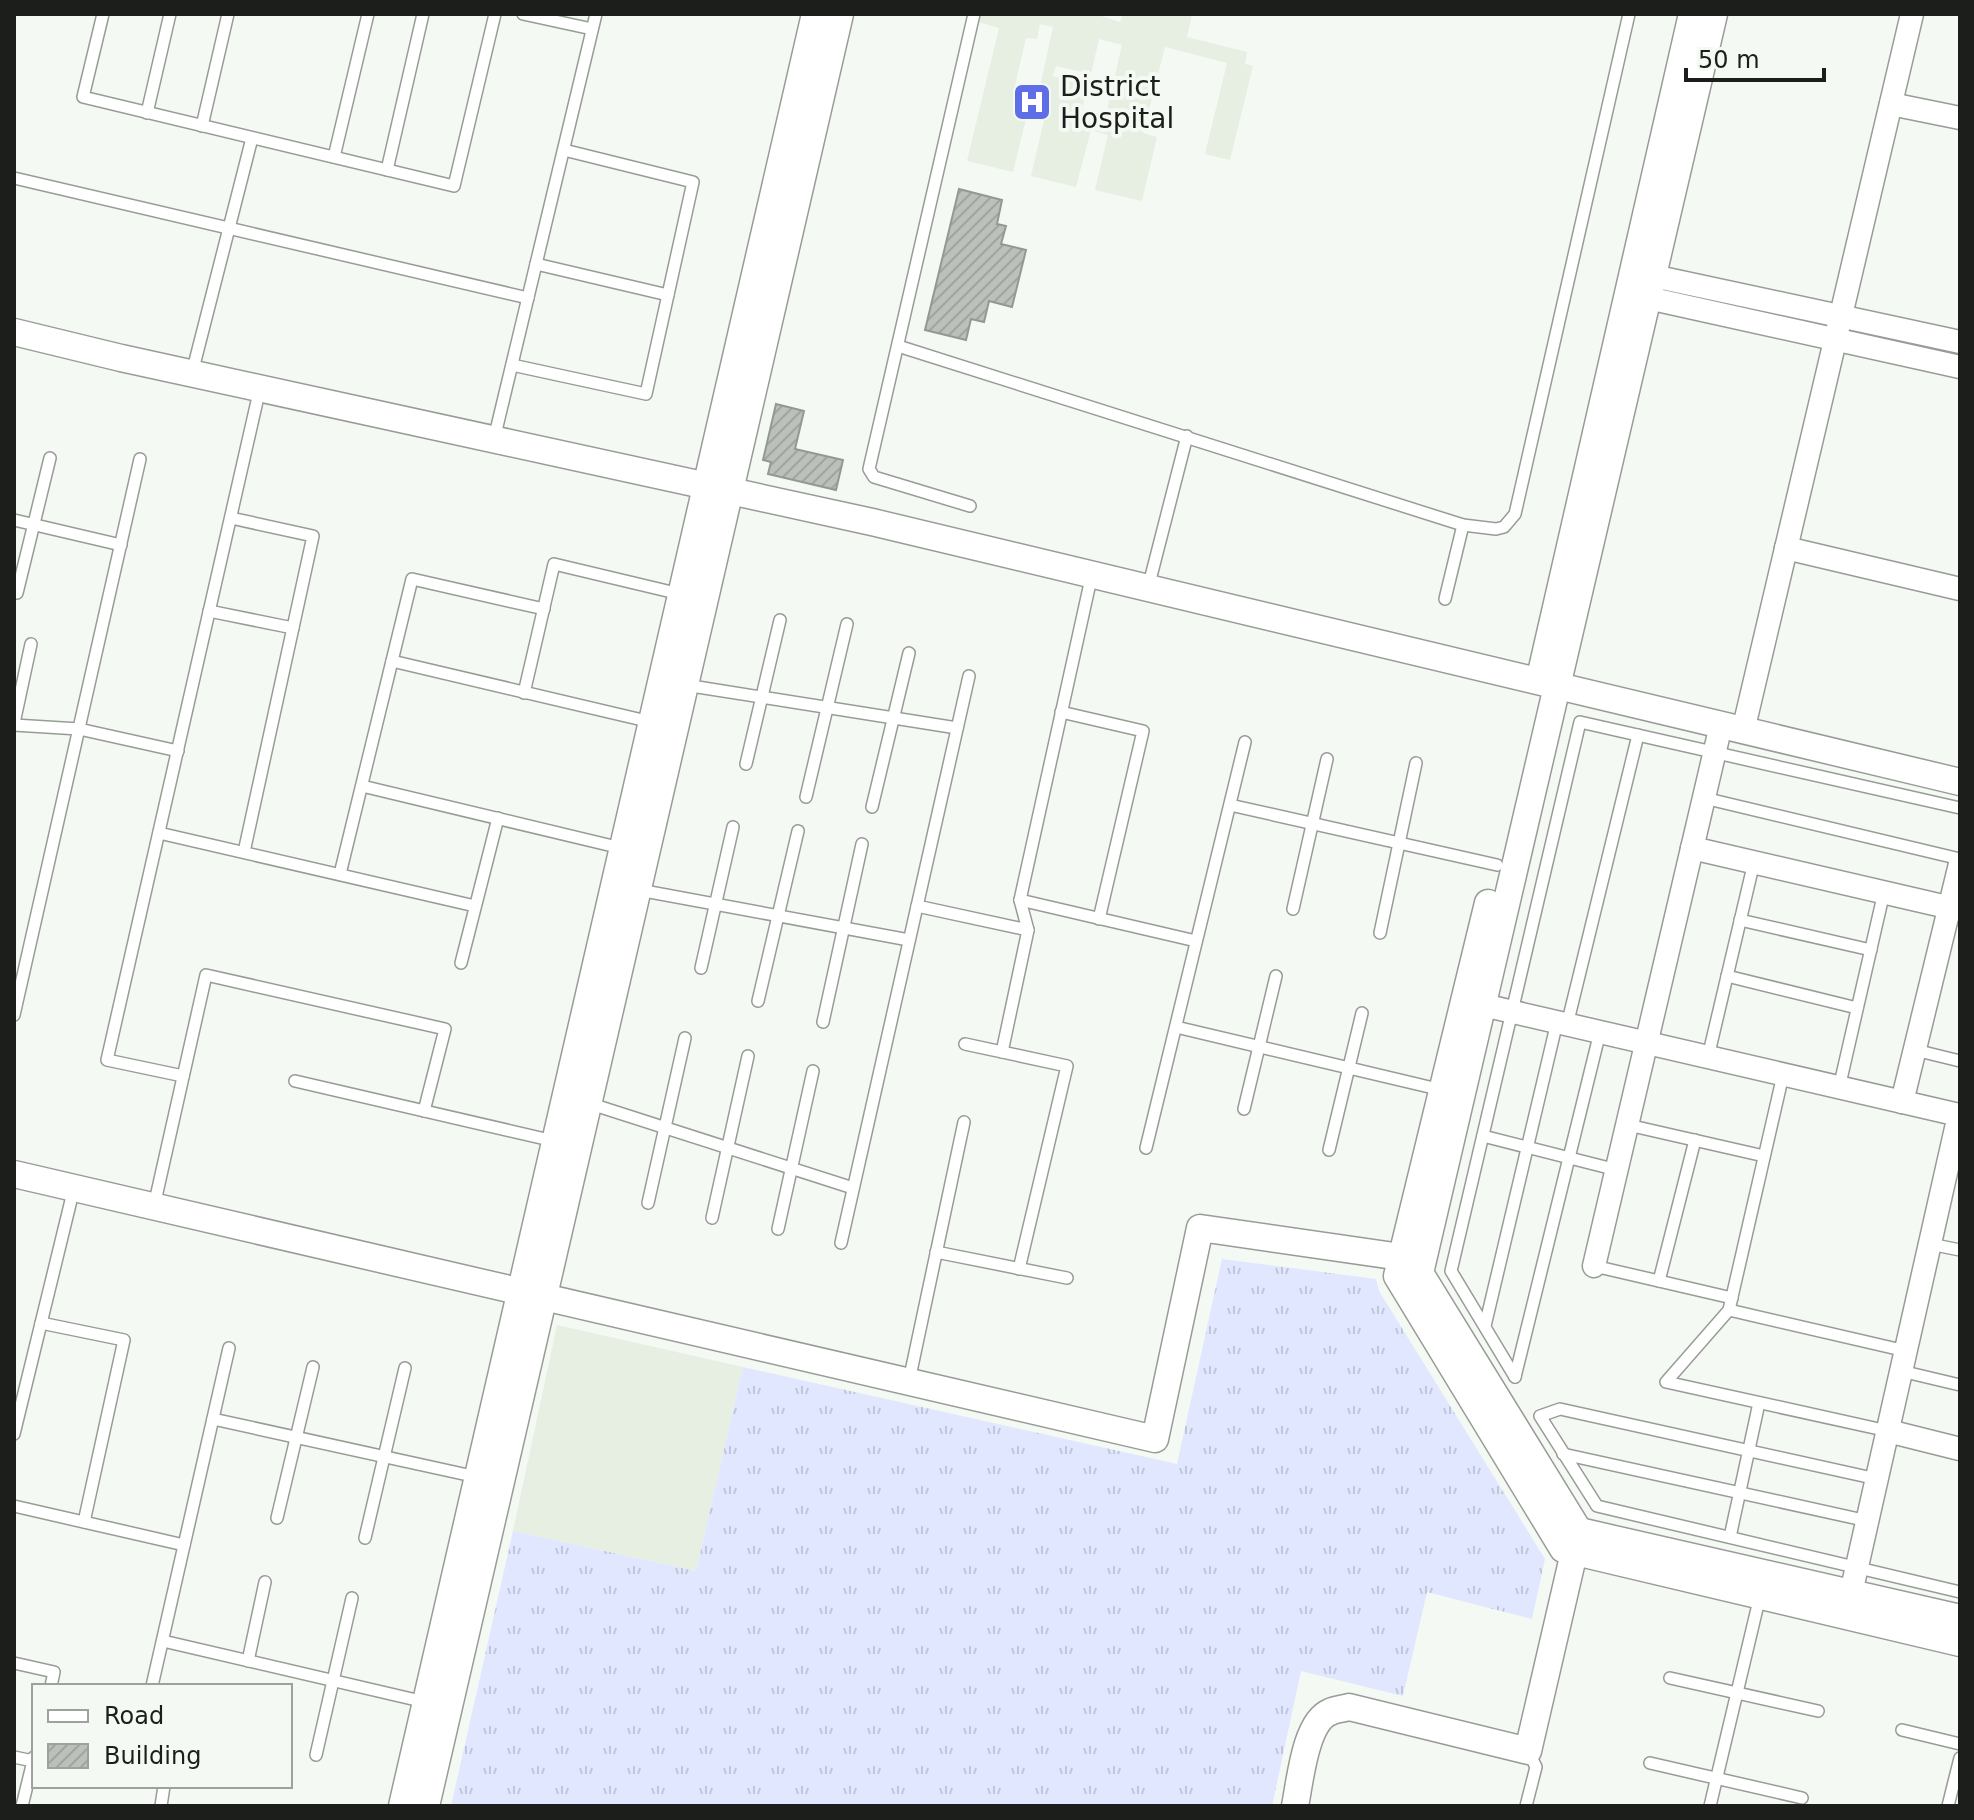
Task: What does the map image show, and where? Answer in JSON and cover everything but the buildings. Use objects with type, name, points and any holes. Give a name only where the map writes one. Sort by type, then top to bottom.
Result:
[{"type":"street","points":[[402,1806],[477,1477],[587,1103],[637,889],[684,685],[718,488],[815,14]]},
{"type":"street","points":[[426,1806],[531,1294],[554,1141],[621,848],[680,594],[718,488],[840,14]]},
{"type":"street","points":[[1644,285],[1692,14]]},
{"type":"street","points":[[1714,14],[1644,285],[1548,685],[1483,1005],[1412,1259],[1397,1276],[1563,1549],[1576,1542],[1851,1593],[1960,1618]]},
{"type":"street","points":[[1594,1266],[1714,752],[1732,728],[1786,548],[1912,14]]},
{"type":"street","points":[[1891,104],[1960,118]]},
{"type":"street","points":[[1644,285],[1841,316],[1960,342]]},
{"type":"street","points":[[1644,285],[1836,340],[1960,367]]},
{"type":"street","points":[[14,332],[1092,574],[1960,782]]},
{"type":"street","points":[[1786,548],[1960,589]]},
{"type":"street","points":[[1412,1259],[1442,1090],[1497,865],[1548,685]]},
{"type":"street","points":[[1692,848],[1955,908]]},
{"type":"street","points":[[1902,1102],[1955,908],[1960,862]]},
{"type":"street","points":[[1483,1005],[1959,1116],[1952,1178],[1930,1244],[1851,1593]]},
{"type":"street","points":[[14,1174],[1155,1439],[1200,1228],[1412,1259]]},
{"type":"street","points":[[1888,1431],[1960,1449]]},
{"type":"street","points":[[1576,1542],[1760,1596],[1960,1643]]},
{"type":"street","points":[[1295,1806],[1306,1748],[1316,1724],[1328,1712],[1349,1707],[1528,1751],[1576,1542]]},
{"type":"lane","points":[[103,14],[83,97],[454,186],[495,14]]},
{"type":"lane","points":[[147,113],[170,14]]},
{"type":"lane","points":[[202,126],[228,14]]},
{"type":"lane","points":[[334,157],[368,14]]},
{"type":"lane","points":[[387,170],[423,14]]},
{"type":"lane","points":[[523,14],[592,29]]},
{"type":"lane","points":[[494,439],[596,14]]},
{"type":"lane","points":[[970,506],[870,474],[869,464],[974,14]]},
{"type":"lane","points":[[898,346],[1463,525],[1504,527],[1515,514],[1629,14]]},
{"type":"lane","points":[[192,374],[252,138]]},
{"type":"lane","points":[[512,365],[646,394],[693,182],[564,150]]},
{"type":"lane","points":[[14,178],[528,298]]},
{"type":"lane","points":[[536,264],[668,295]]},
{"type":"lane","points":[[183,1076],[107,1060],[260,388]]},
{"type":"lane","points":[[1148,588],[1187,436]]},
{"type":"lane","points":[[17,593],[50,458]]},
{"type":"lane","points":[[14,1015],[19,967],[79,729],[140,459]]},
{"type":"lane","points":[[231,518],[313,536],[244,852]]},
{"type":"lane","points":[[14,520],[121,545]]},
{"type":"lane","points":[[1445,599],[1463,525]]},
{"type":"lane","points":[[524,693],[554,564],[680,594]]},
{"type":"lane","points":[[1002,1052],[1028,930],[1020,900],[1092,574]]},
{"type":"lane","points":[[340,874],[412,579],[544,609]]},
{"type":"lane","points":[[209,611],[293,628]]},
{"type":"lane","points":[[746,764],[780,620]]},
{"type":"lane","points":[[806,797],[847,624]]},
{"type":"lane","points":[[31,644],[14,724],[79,729],[178,751]]},
{"type":"lane","points":[[872,807],[909,653]]},
{"type":"lane","points":[[392,661],[651,722]]},
{"type":"lane","points":[[841,1243],[969,676]]},
{"type":"lane","points":[[684,685],[957,728]]},
{"type":"lane","points":[[1061,712],[1143,731],[1099,919]]},
{"type":"lane","points":[[1600,1032],[1515,1377],[1451,1271],[1580,722],[1960,808]]},
{"type":"lane","points":[[1485,1326],[1527,1147],[1638,735]]},
{"type":"lane","points":[[1146,1148],[1245,742]]},
{"type":"lane","points":[[1293,909],[1327,759]]},
{"type":"lane","points":[[1380,933],[1416,763]]},
{"type":"lane","points":[[362,786],[621,848]]},
{"type":"lane","points":[[1704,798],[1960,862]]},
{"type":"lane","points":[[1230,805],[1497,865]]},
{"type":"lane","points":[[461,963],[498,818]]},
{"type":"lane","points":[[701,968],[733,827]]},
{"type":"lane","points":[[758,1001],[798,831]]},
{"type":"lane","points":[[159,833],[475,906]]},
{"type":"lane","points":[[823,1022],[862,844]]},
{"type":"lane","points":[[1708,1057],[1754,862]]},
{"type":"lane","points":[[637,889],[909,940]]},
{"type":"lane","points":[[1839,1088],[1884,892]]},
{"type":"lane","points":[[1020,900],[1196,941]]},
{"type":"lane","points":[[917,906],[1028,930]]},
{"type":"lane","points":[[1740,920],[1871,950]]},
{"type":"lane","points":[[154,1206],[206,975],[445,1029],[424,1111]]},
{"type":"lane","points":[[1244,1109],[1276,976]]},
{"type":"lane","points":[[1727,976],[1857,1008]]},
{"type":"lane","points":[[1329,1150],[1362,1013]]},
{"type":"lane","points":[[1176,1027],[1442,1090]]},
{"type":"lane","points":[[648,1203],[685,1038]]},
{"type":"lane","points":[[965,1044],[1067,1066],[1019,1269]]},
{"type":"lane","points":[[1915,1050],[1960,1061]]},
{"type":"lane","points":[[712,1218],[748,1056]]},
{"type":"lane","points":[[778,1229],[813,1071]]},
{"type":"lane","points":[[1783,1075],[1731,1304],[1666,1382],[1888,1431]]},
{"type":"lane","points":[[295,1081],[554,1141]]},
{"type":"lane","points":[[587,1103],[853,1188]]},
{"type":"lane","points":[[909,1382],[964,1122]]},
{"type":"lane","points":[[1628,1125],[1764,1156]]},
{"type":"lane","points":[[1483,1136],[1617,1170]]},
{"type":"lane","points":[[1659,1281],[1695,1140]]},
{"type":"lane","points":[[14,1434],[74,1188]]},
{"type":"lane","points":[[1930,1244],[1960,1250]]},
{"type":"lane","points":[[936,1252],[1067,1278]]},
{"type":"lane","points":[[1594,1266],[1659,1281],[1959,1381]]},
{"type":"lane","points":[[41,1323],[124,1340],[84,1522]]},
{"type":"lane","points":[[152,1684],[229,1348]]},
{"type":"lane","points":[[277,1518],[313,1367]]},
{"type":"lane","points":[[365,1538],[405,1368]]},
{"type":"lane","points":[[1730,1537],[1759,1403]]},
{"type":"lane","points":[[1877,1479],[1560,1409],[1540,1416],[1597,1506],[1960,1592]]},
{"type":"lane","points":[[213,1419],[477,1477]]},
{"type":"lane","points":[[1563,1454],[1868,1521]]},
{"type":"lane","points":[[14,1506],[184,1545]]},
{"type":"lane","points":[[248,1661],[265,1582]]},
{"type":"lane","points":[[1710,1806],[1760,1596]]},
{"type":"lane","points":[[316,1755],[352,1598]]},
{"type":"lane","points":[[163,1641],[426,1702]]},
{"type":"lane","points":[[14,1663],[54,1672],[51,1684]]},
{"type":"lane","points":[[1670,1678],[1818,1711]]},
{"type":"lane","points":[[1902,1730],[1960,1744]]},
{"type":"lane","points":[[1526,1806],[1536,1767],[1528,1751]]},
{"type":"lane","points":[[1948,1806],[1960,1758]]},
{"type":"lane","points":[[1650,1763],[1802,1798]]},
{"type":"lane","points":[[22,1806],[32,1767]]},
{"type":"shaded area","name":"District Hospital","points":[[980,14],[1095,14],[1120,22],[1123,14],[1192,14],[1187,37],[1247,52],[1245,64],[1253,66],[1230,160],[1205,154],[1227,63],[1165,47],[1143,133],[1157,137],[1142,201],[1095,190],[1108,135],[1091,130],[1076,187],[1031,176],[1044,120],[1027,115],[1013,172],[967,161],[999,28],[978,22]],"holes":[[[1040,24],[1053,27],[1038,96],[1014,90],[1026,38],[1037,39]],[[1099,39],[1122,45],[1106,114],[1082,109],[1088,85],[1053,76],[1056,66],[1091,74]]]},
{"type":"shaded area","points":[[557,1325],[743,1367],[696,1571],[513,1531]]},
{"type":"green space","points":[[1222,1259],[1376,1279],[1379,1291],[1545,1559],[1532,1619],[1427,1592],[1403,1696],[1301,1671],[1272,1806],[451,1806],[513,1531],[696,1571],[743,1367],[1177,1464]]},
{"type":"place","name":"District Hospital","points":[[1032,102]]}]
